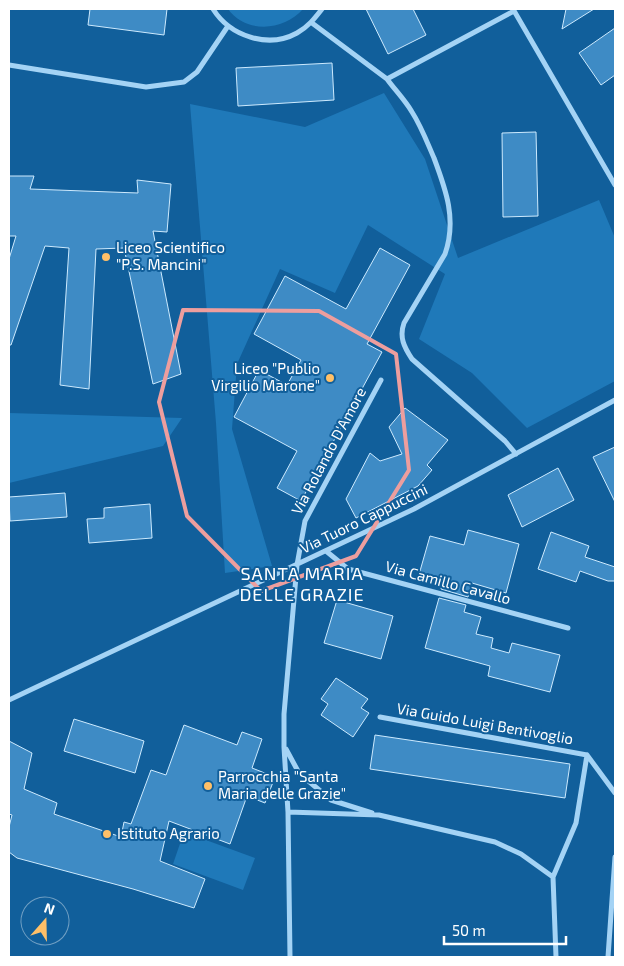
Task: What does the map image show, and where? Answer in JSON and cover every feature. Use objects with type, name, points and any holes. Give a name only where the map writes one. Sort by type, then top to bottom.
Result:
[{"type":"street","points":[[213,9],[228,26],[244,36],[262,40],[280,39],[297,33],[312,23],[322,9]]},
{"type":"street","points":[[387,78],[513,10],[615,185]]},
{"type":"street","points":[[312,23],[387,78],[412,112],[429,146],[444,184],[449,202],[451,223],[449,241],[445,254],[401,330],[404,348],[412,359],[516,454]]},
{"type":"street","points":[[9,65],[146,87],[184,82],[197,72],[228,26]]},
{"type":"street","name":"Via Rolando D'Amore","points":[[290,957],[288,812],[284,714],[297,565],[305,521],[381,380]]},
{"type":"street","name":"Via Tuoro Cappuccini","points":[[9,700],[414,509],[615,400]]},
{"type":"street","points":[[601,408],[615,405]]},
{"type":"street","name":"Via Camillo Cavallo","points":[[326,551],[348,569],[568,628]]},
{"type":"street","name":"Via Guido Luigi Bentivoglio","points":[[380,718],[587,755],[615,793]]},
{"type":"street","points":[[284,747],[299,773],[331,800],[379,815],[495,842],[521,854],[553,877],[556,957]]},
{"type":"street","name":"Via Guido Luigi Bentivoglio","points":[[553,877],[576,823],[587,755]]},
{"type":"street","points":[[288,812],[379,815]]},
{"type":"street","points":[[608,957],[615,857]]},
{"type":"highlighted area","points":[[183,310],[319,311],[396,354],[409,470],[356,556],[261,591],[187,516],[159,402]]},
{"type":"shaded area","points":[[228,9],[303,9],[286,22],[265,27],[245,23]]},
{"type":"shaded area","points":[[384,93],[425,159],[458,258],[599,200],[615,238],[615,381],[527,428],[472,373],[419,339],[445,274],[368,225],[335,293],[280,269],[237,364],[232,429],[272,566],[225,573],[216,423],[190,104],[305,127]]},
{"type":"shaded area","points":[[9,413],[182,418],[163,446],[9,483]]},
{"type":"shaded area","points":[[184,832],[255,858],[243,890],[173,864]]},
{"type":"building","points":[[90,9],[167,9],[164,35],[88,25]]},
{"type":"building","points":[[366,9],[413,9],[426,35],[388,54]]},
{"type":"building","points":[[566,9],[594,9],[562,29]]},
{"type":"building","points":[[615,28],[615,75],[601,85],[579,53]]},
{"type":"building","points":[[332,63],[334,100],[238,106],[236,68]]},
{"type":"building","points":[[536,132],[538,216],[503,217],[502,133]]},
{"type":"building","points":[[9,176],[34,176],[30,189],[138,193],[137,180],[171,184],[167,232],[153,231],[181,374],[153,384],[124,248],[96,249],[89,389],[60,385],[69,248],[45,246],[11,345],[9,345],[9,259],[16,236],[9,236]]},
{"type":"building","name":"Liceo \"Publio Virgilio Marone\"","points":[[380,248],[410,265],[367,344],[382,352],[301,501],[277,488],[297,451],[234,417],[259,370],[287,385],[301,360],[254,334],[285,276],[346,309]]},
{"type":"building","points":[[405,408],[448,440],[427,465],[432,470],[418,486],[356,518],[346,499],[370,453],[380,461],[402,454],[389,427]]},
{"type":"building","points":[[615,447],[615,502],[593,457]]},
{"type":"building","points":[[558,468],[574,500],[522,527],[508,495]]},
{"type":"building","points":[[65,493],[67,517],[10,521],[9,497]]},
{"type":"building","points":[[150,504],[152,538],[89,543],[87,519],[104,518],[104,508]]},
{"type":"building","points":[[468,530],[519,544],[506,593],[472,583],[468,597],[441,589],[442,585],[418,578],[430,536],[464,545]]},
{"type":"building","points":[[551,532],[589,546],[585,557],[615,567],[615,581],[608,581],[580,571],[576,582],[538,569]]},
{"type":"building","points":[[439,598],[466,605],[464,612],[481,617],[476,634],[493,638],[491,648],[509,653],[512,643],[560,655],[550,692],[488,676],[490,666],[425,648]]},
{"type":"building","points":[[337,600],[393,616],[381,659],[324,643]]},
{"type":"building","points":[[336,678],[368,699],[361,708],[369,713],[353,737],[321,715],[328,704],[321,699]]},
{"type":"building","points":[[74,719],[144,741],[135,773],[64,751]]},
{"type":"building","points":[[184,725],[237,745],[242,732],[262,739],[252,768],[275,777],[265,803],[247,796],[230,844],[169,821],[160,861],[205,879],[194,908],[133,889],[17,858],[9,852],[9,827],[12,815],[9,814],[9,741],[32,753],[24,789],[57,803],[54,814],[121,837],[124,822],[131,824],[151,770],[166,775]]},
{"type":"building","points":[[375,735],[570,764],[565,798],[370,769]]},
{"type":"place","name":"Liceo Scientifico \"P.S. Mancini\"","points":[[106,257]]},
{"type":"place","name":"Liceo \"Publio Virgilio Marone\"","points":[[330,378]]},
{"type":"place","name":"Parrocchia \"Santa Maria delle Grazie\"","points":[[208,786]]},
{"type":"place","name":"Istituto Agrario","points":[[107,834]]},
{"type":"district","name":"SANTA MARIA DELLE GRAZIE","points":[[302,584]]}]
